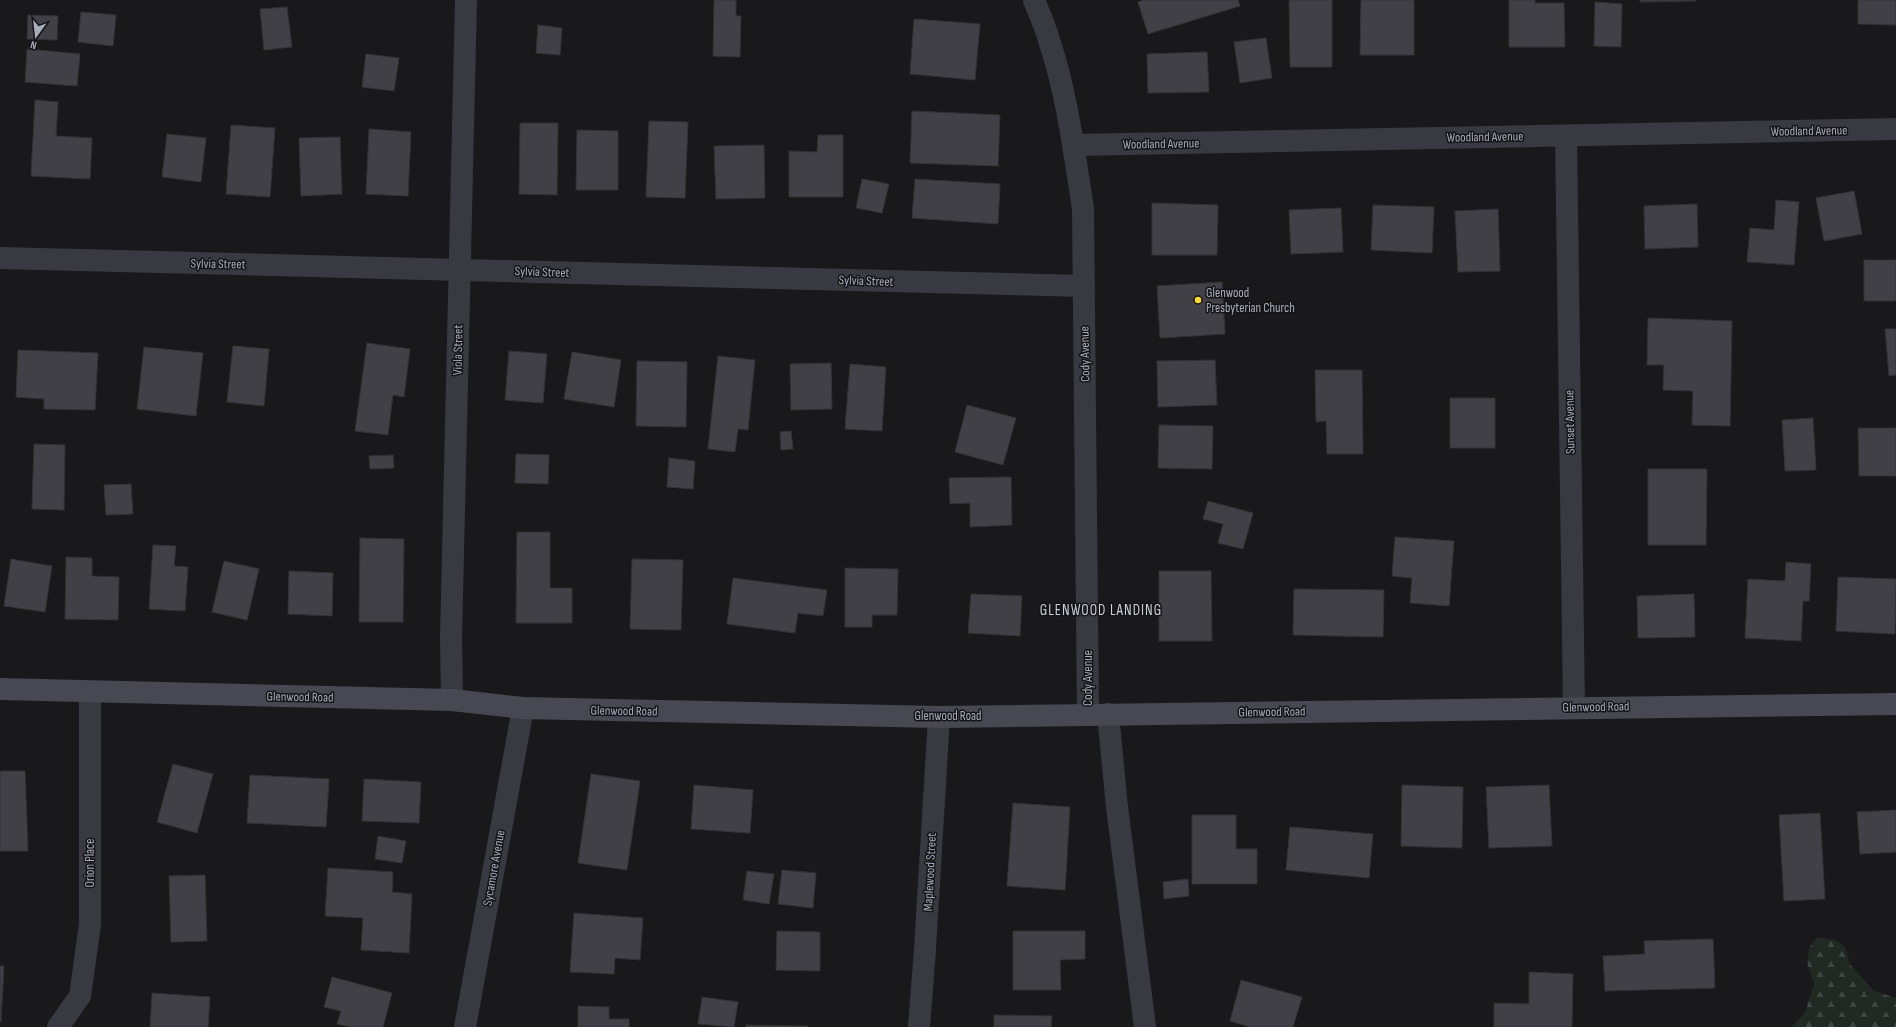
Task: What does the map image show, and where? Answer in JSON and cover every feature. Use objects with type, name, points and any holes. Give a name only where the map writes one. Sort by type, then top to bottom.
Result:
[{"type":"main road","name":"Glenwood Road","points":[[0,689],[452,700],[523,708],[939,717],[1896,704]]},
{"type":"street","name":"Viola Street","points":[[452,700],[451,638],[466,0]]},
{"type":"street","name":"Cody Avenue","points":[[1034,0],[1049,41],[1073,145],[1083,208],[1084,286],[1098,714],[1117,808],[1145,1027]]},
{"type":"street","name":"Woodland Avenue","points":[[1073,145],[1896,129]]},
{"type":"street","name":"Sunset Avenue","points":[[1566,136],[1574,708]]},
{"type":"street","name":"Sylvia Street","points":[[0,258],[1084,286]]},
{"type":"street","name":"Orion Place","points":[[58,1027],[80,996],[90,924],[90,692]]},
{"type":"street","name":"Sycamore Avenue","points":[[465,1027],[523,708]]},
{"type":"street","name":"Maplewood Street","points":[[919,1027],[939,717]]},
{"type":"green space","points":[[1817,937],[1835,940],[1846,948],[1849,963],[1874,991],[1896,998],[1896,1027],[1791,1027],[1805,1013],[1814,984],[1807,962],[1809,948]]},
{"type":"building","points":[[714,0],[736,0],[736,16],[741,16],[740,57],[713,56]]},
{"type":"building","points":[[1144,0],[1238,0],[1240,6],[1148,34],[1138,2]]},
{"type":"building","points":[[1289,0],[1332,0],[1332,67],[1290,67]]},
{"type":"building","points":[[1361,0],[1414,0],[1414,55],[1360,55]]},
{"type":"building","points":[[1509,0],[1535,0],[1535,3],[1564,3],[1565,47],[1509,47]]},
{"type":"building","points":[[1640,0],[1696,0],[1696,1],[1640,2]]},
{"type":"building","points":[[1858,0],[1896,0],[1896,25],[1858,24]]},
{"type":"building","points":[[1595,2],[1622,4],[1621,47],[1594,46]]},
{"type":"building","points":[[287,7],[292,47],[264,50],[260,9]]},
{"type":"building","points":[[81,12],[116,15],[113,46],[78,42]]},
{"type":"building","points":[[28,15],[58,16],[57,40],[27,39]]},
{"type":"building","points":[[914,19],[980,24],[975,80],[910,74]]},
{"type":"building","points":[[538,25],[562,28],[560,55],[536,53]]},
{"type":"building","points":[[1266,38],[1272,78],[1240,83],[1234,42]]},
{"type":"building","points":[[27,49],[80,54],[77,86],[25,82]]},
{"type":"building","points":[[1207,52],[1209,92],[1148,93],[1147,54]]},
{"type":"building","points":[[366,54],[399,58],[394,91],[362,87]]},
{"type":"building","points":[[35,100],[58,102],[56,136],[92,138],[90,179],[31,176]]},
{"type":"building","points":[[912,111],[1000,115],[998,166],[910,163]]},
{"type":"building","points":[[649,121],[688,122],[685,198],[646,197]]},
{"type":"building","points":[[520,123],[558,123],[557,195],[519,194]]},
{"type":"building","points":[[231,125],[275,128],[270,197],[226,194]]},
{"type":"building","points":[[369,129],[411,132],[408,196],[366,194]]},
{"type":"building","points":[[577,130],[618,131],[618,190],[576,190]]},
{"type":"building","points":[[167,134],[206,138],[201,182],[162,177]]},
{"type":"building","points":[[818,135],[843,135],[843,197],[789,197],[789,151],[817,152]]},
{"type":"building","points":[[340,137],[342,194],[301,196],[299,138]]},
{"type":"building","points":[[764,145],[765,198],[716,199],[714,146]]},
{"type":"building","points":[[862,179],[889,184],[882,213],[856,208]]},
{"type":"building","points":[[915,179],[1000,184],[998,224],[912,218]]},
{"type":"building","points":[[1854,191],[1862,234],[1824,241],[1816,198]]},
{"type":"building","points":[[1776,200],[1799,202],[1794,265],[1747,262],[1750,228],[1774,230]]},
{"type":"building","points":[[1152,203],[1218,205],[1217,255],[1152,255]]},
{"type":"building","points":[[1697,204],[1698,247],[1645,249],[1644,206]]},
{"type":"building","points":[[1373,205],[1434,207],[1432,253],[1371,250]]},
{"type":"building","points":[[1341,208],[1343,252],[1291,254],[1289,210]]},
{"type":"building","points":[[1498,209],[1500,271],[1458,272],[1455,211]]},
{"type":"building","points":[[1864,260],[1896,260],[1896,301],[1864,301]]},
{"type":"building","points":[[1222,282],[1225,334],[1160,338],[1157,286]]},
{"type":"building","points":[[1648,318],[1732,321],[1730,426],[1692,425],[1693,391],[1663,390],[1664,365],[1647,365]]},
{"type":"building","points":[[1885,329],[1896,329],[1896,375],[1889,376]]},
{"type":"building","points":[[367,343],[410,349],[404,397],[393,395],[388,435],[355,431]]},
{"type":"building","points":[[233,346],[269,349],[264,406],[227,402]]},
{"type":"building","points":[[144,347],[203,353],[196,416],[137,409]]},
{"type":"building","points":[[18,350],[98,353],[95,410],[44,409],[44,399],[16,397]]},
{"type":"building","points":[[509,351],[547,354],[543,403],[505,400]]},
{"type":"building","points":[[572,352],[621,360],[614,407],[564,399]]},
{"type":"building","points":[[718,356],[755,360],[748,430],[738,429],[735,452],[708,449]]},
{"type":"building","points":[[1215,360],[1217,405],[1158,407],[1157,361]]},
{"type":"building","points":[[637,361],[687,362],[686,427],[636,426]]},
{"type":"building","points":[[831,363],[832,409],[791,410],[790,364]]},
{"type":"building","points":[[850,364],[886,367],[882,431],[845,429]]},
{"type":"building","points":[[1315,370],[1362,370],[1363,454],[1327,454],[1326,421],[1316,422]]},
{"type":"building","points":[[1450,398],[1495,398],[1495,448],[1450,448]]},
{"type":"building","points":[[967,405],[1016,418],[1003,465],[955,452]]},
{"type":"building","points":[[1813,418],[1816,470],[1785,471],[1782,420]]},
{"type":"building","points":[[1159,425],[1213,426],[1212,469],[1158,468]]},
{"type":"building","points":[[1858,428],[1896,428],[1896,476],[1859,476]]},
{"type":"building","points":[[791,431],[793,449],[781,450],[780,432]]},
{"type":"building","points":[[34,444],[65,445],[64,510],[32,509]]},
{"type":"building","points":[[516,454],[549,455],[548,484],[515,483]]},
{"type":"building","points":[[393,455],[394,468],[370,469],[369,456]]},
{"type":"building","points":[[669,458],[695,461],[693,489],[667,487]]},
{"type":"building","points":[[1648,469],[1707,469],[1706,545],[1648,545]]},
{"type":"building","points":[[1011,477],[1012,525],[970,527],[970,503],[950,504],[949,478]]},
{"type":"building","points":[[131,484],[133,514],[106,515],[104,485]]},
{"type":"building","points":[[1208,501],[1253,513],[1243,549],[1218,543],[1223,524],[1203,519]]},
{"type":"building","points":[[517,532],[550,532],[550,588],[572,588],[572,623],[516,623]]},
{"type":"building","points":[[1395,537],[1454,541],[1449,606],[1410,603],[1412,578],[1392,576]]},
{"type":"building","points":[[360,538],[404,539],[403,622],[359,622]]},
{"type":"building","points":[[153,545],[176,546],[174,566],[188,567],[185,611],[149,609]]},
{"type":"building","points":[[66,557],[92,558],[92,576],[119,577],[118,620],[65,619]]},
{"type":"building","points":[[11,559],[52,566],[45,612],[4,606]]},
{"type":"building","points":[[632,559],[683,560],[681,630],[630,629]]},
{"type":"building","points":[[224,561],[259,569],[247,620],[212,612]]},
{"type":"building","points":[[1786,562],[1811,564],[1809,601],[1803,601],[1801,641],[1745,638],[1748,579],[1785,581]]},
{"type":"building","points":[[845,568],[898,569],[897,615],[872,615],[872,627],[845,627]]},
{"type":"building","points":[[289,571],[333,573],[332,616],[288,614]]},
{"type":"building","points":[[1159,571],[1211,571],[1212,641],[1159,641]]},
{"type":"building","points":[[1838,577],[1896,579],[1895,634],[1836,631]]},
{"type":"building","points":[[733,578],[827,590],[823,616],[798,613],[795,633],[727,624]]},
{"type":"building","points":[[1294,589],[1384,590],[1383,637],[1293,635]]},
{"type":"building","points":[[971,594],[1022,596],[1020,636],[968,633]]},
{"type":"building","points":[[1694,594],[1695,637],[1638,638],[1637,596]]},
{"type":"building","points":[[173,764],[213,774],[197,833],[157,822]]},
{"type":"building","points":[[0,771],[25,771],[28,851],[0,851]]},
{"type":"building","points":[[591,774],[640,781],[627,870],[578,863]]},
{"type":"building","points":[[250,775],[329,779],[326,827],[247,823]]},
{"type":"building","points":[[364,779],[421,782],[419,823],[362,821]]},
{"type":"building","points":[[694,785],[753,790],[750,833],[691,829]]},
{"type":"building","points":[[1402,785],[1463,787],[1462,848],[1401,846]]},
{"type":"building","points":[[1549,785],[1552,846],[1489,848],[1486,787]]},
{"type":"building","points":[[1013,803],[1070,807],[1065,890],[1007,886]]},
{"type":"building","points":[[1896,810],[1896,852],[1860,854],[1857,812]]},
{"type":"building","points":[[1820,813],[1825,899],[1784,901],[1779,815]]},
{"type":"building","points":[[1192,815],[1236,815],[1236,849],[1257,849],[1257,884],[1192,884]]},
{"type":"building","points":[[1290,827],[1373,834],[1369,878],[1286,870]]},
{"type":"building","points":[[378,836],[406,841],[402,863],[375,859]]},
{"type":"building","points":[[328,868],[393,872],[392,892],[412,894],[409,953],[361,950],[363,918],[325,916]]},
{"type":"building","points":[[782,870],[816,873],[813,908],[778,904]]},
{"type":"building","points":[[747,871],[774,874],[769,904],[743,900]]},
{"type":"building","points":[[205,875],[207,941],[171,942],[169,876]]},
{"type":"building","points":[[1188,879],[1189,896],[1164,899],[1163,882]]},
{"type":"building","points":[[574,913],[643,918],[640,960],[615,958],[614,974],[570,972]]},
{"type":"building","points":[[777,931],[820,932],[820,971],[776,970]]},
{"type":"building","points":[[1013,931],[1085,931],[1085,959],[1060,960],[1061,990],[1013,990]]},
{"type":"building","points":[[1713,939],[1715,988],[1605,991],[1603,956],[1645,954],[1644,941]]},
{"type":"building","points":[[0,966],[4,966],[1,1022],[0,1022]]},
{"type":"building","points":[[1529,972],[1573,974],[1572,1027],[1494,1027],[1494,1003],[1529,1004]]},
{"type":"building","points":[[332,977],[392,993],[383,1027],[350,1027],[337,1024],[341,1011],[324,1007]]},
{"type":"building","points":[[1241,980],[1302,997],[1293,1027],[1250,1027],[1230,1021]]},
{"type":"building","points":[[152,993],[210,997],[208,1027],[150,1027]]},
{"type":"building","points":[[702,997],[738,1002],[734,1027],[698,1024]]},
{"type":"building","points":[[578,1006],[609,1007],[609,1019],[629,1019],[629,1027],[578,1027]]},
{"type":"building","points":[[994,1015],[1052,1016],[1051,1027],[994,1027]]},
{"type":"building","points":[[746,1025],[808,1026],[808,1027],[746,1027]]},
{"type":"place","name":"Glenwood Presbyterian Church","points":[[1198,300]]},
{"type":"district","name":"GLENWOOD LANDING","points":[[1101,610]]}]
